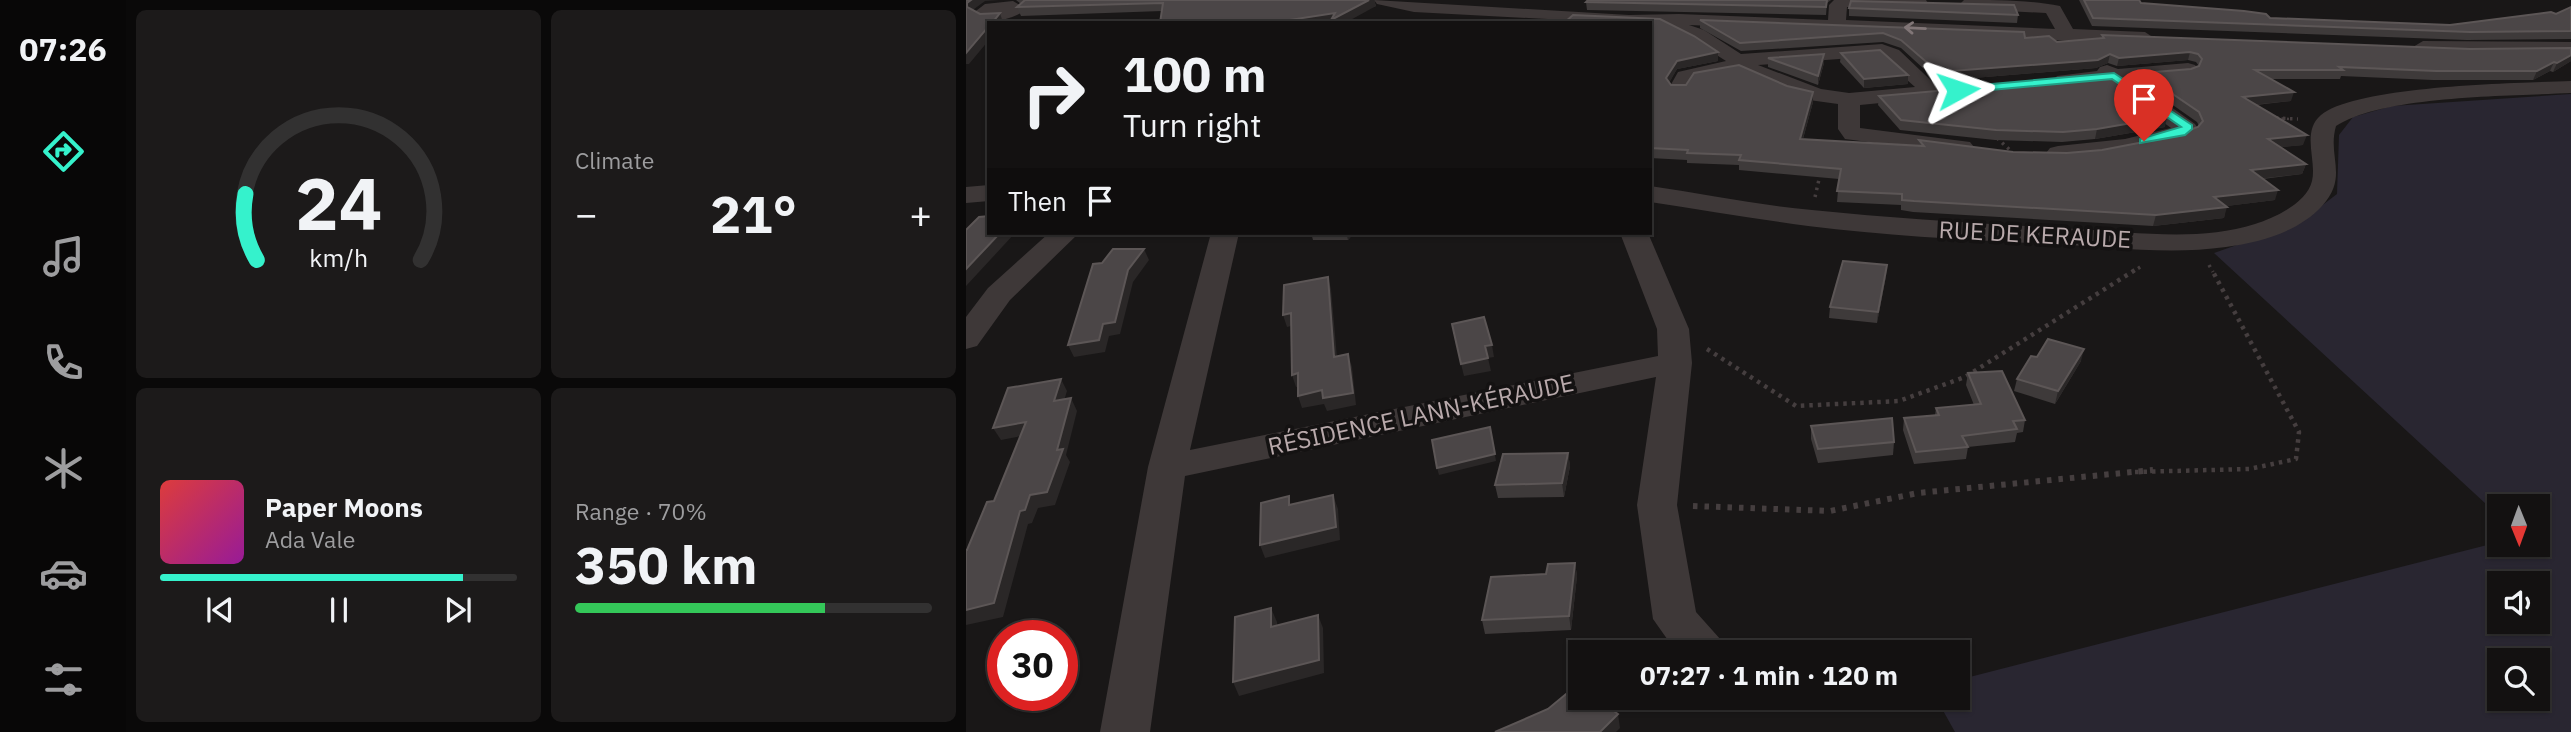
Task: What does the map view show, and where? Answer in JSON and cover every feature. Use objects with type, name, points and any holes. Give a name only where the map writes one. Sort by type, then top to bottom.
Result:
[{"type":"street","points":[[1384,0],[1644,21]]},
{"type":"street","points":[[1837,24],[1838,5],[1842,2],[2048,8],[2054,10],[2060,34],[2187,129],[2167,136],[2099,150],[2039,152]]},
{"type":"street","points":[[1390,20],[1420,3]]},
{"type":"street","points":[[1629,20],[1837,24],[2161,38]]},
{"type":"street","points":[[1652,22],[1681,27],[1753,70],[1817,95],[1849,99],[1958,90]]},
{"type":"street","points":[[2401,47],[2571,48]]},
{"type":"street","points":[[1679,88],[1685,76],[1739,62],[1882,50],[1892,54],[1932,92]]},
{"type":"street","points":[[2049,82],[2188,69]]},
{"type":"street","points":[[2333,117],[2370,103],[2393,99],[2571,87]]},
{"type":"street","points":[[1849,99],[1849,129],[1853,134],[2012,152]]},
{"type":"street","name":"RUE DE KERAUDE","points":[[1652,194],[1810,218],[1945,230],[2168,242],[2201,241],[2255,232],[2292,218],[2310,203],[2326,180],[2322,129],[2333,117]]},
{"type":"street","points":[[966,195],[987,193]]},
{"type":"street","points":[[966,339],[999,294],[1063,235]]},
{"type":"street","points":[[1125,732],[1167,467],[1225,235]]},
{"type":"street","points":[[1635,235],[1674,346],[1657,505],[1675,619],[1694,640]]},
{"type":"street","name":"RÉSIDENCE LANN-KÉRAUDE","points":[[1167,467],[1674,346]]},
{"type":"path","points":[[2275,118],[2333,117]]},
{"type":"path","points":[[1993,133],[2012,152]]},
{"type":"path","points":[[1810,218],[1822,167]]},
{"type":"path","points":[[1657,505],[1830,511],[1918,493],[2157,470],[2249,468],[2297,459],[2299,432],[2214,278],[2201,241]]},
{"type":"path","points":[[1674,346],[1796,406],[1899,401],[1965,377],[2163,253],[2168,242]]},
{"type":"shaded area","points":[[2571,94],[2571,732],[1955,732],[1943,710],[1970,710],[1970,677],[2487,545],[2487,557],[2550,557],[2550,494],[2487,494],[2487,505],[2214,253],[2299,223],[2337,194],[2339,135],[2353,117],[2392,106]]},
{"type":"building","points":[[966,0],[971,0],[967,7],[980,14],[1000,13],[994,21],[987,21],[987,28],[966,53]]},
{"type":"building","points":[[1025,0],[1369,0],[1331,20],[1335,13],[1283,21],[1160,21],[1163,3],[1017,7]]},
{"type":"building","points":[[1827,0],[1826,7],[1586,2]]},
{"type":"building","points":[[2084,0],[2139,0],[2141,3],[2266,14],[2270,18],[2450,25],[2551,12],[2556,14],[2571,7],[2571,31],[2470,32],[2093,18]]},
{"type":"building","points":[[1851,1],[2014,5],[2018,15],[1849,8]]},
{"type":"building","points":[[1573,15],[1660,19],[1718,52],[1677,61],[1666,78],[1671,85],[1686,85],[1694,73],[1739,65],[1787,86],[1813,92],[1800,139],[1924,146],[1919,140],[2013,152],[2067,153],[2102,150],[2170,137],[2198,127],[2203,121],[2199,112],[2142,73],[2191,69],[2199,66],[2202,59],[2198,54],[2190,52],[2119,58],[2110,54],[2098,60],[1938,72],[1901,40],[1883,33],[1740,43],[1700,20],[2024,32],[2025,38],[2049,36],[2057,42],[2104,38],[2102,35],[2470,49],[2571,48],[2571,55],[2537,71],[2339,67],[2343,70],[2255,70],[2294,92],[2243,97],[2307,135],[2268,139],[2306,164],[2251,170],[2278,190],[2214,197],[2227,207],[2156,215],[1902,200],[1902,194],[1837,191],[1841,169],[1739,160],[1741,155],[1687,153],[1688,150],[1652,148],[1652,21],[1566,21]]},
{"type":"building","points":[[1880,50],[1908,75],[1864,79],[1841,53]]},
{"type":"building","points":[[1824,54],[1818,76],[1768,58]]},
{"type":"building","points":[[2110,76],[2167,117],[2063,132],[1996,130],[1901,120],[1879,96]]},
{"type":"building","points":[[987,216],[987,235],[998,235],[966,269],[966,230],[979,217]]},
{"type":"building","points":[[1113,249],[1144,249],[1128,270],[1115,322],[1103,324],[1099,340],[1068,345],[1093,264],[1102,263]]},
{"type":"building","points":[[1843,261],[1887,265],[1878,312],[1830,307]]},
{"type":"building","points":[[1328,277],[1334,357],[1348,354],[1353,393],[1323,398],[1322,390],[1298,396],[1298,373],[1292,375],[1291,313],[1283,315],[1284,285]]},
{"type":"building","points":[[1484,317],[1492,345],[1485,346],[1488,358],[1461,364],[1452,324]]},
{"type":"building","points":[[2048,339],[2084,349],[2058,391],[2017,379],[2031,356],[2037,357]]},
{"type":"building","points":[[2002,371],[2025,420],[2013,421],[2017,429],[1962,436],[1968,447],[1916,452],[1904,418],[1939,415],[1936,408],[1981,404],[1968,373]]},
{"type":"building","points":[[1061,379],[1054,401],[1071,398],[1057,450],[1063,449],[1047,492],[1030,495],[1025,510],[1020,511],[994,603],[966,610],[966,550],[987,502],[994,501],[1026,422],[993,428],[1008,388]]},
{"type":"building","points":[[1892,418],[1894,442],[1818,449],[1811,426]]},
{"type":"building","points":[[1490,427],[1495,454],[1437,468],[1432,440]]},
{"type":"building","points":[[1568,453],[1562,483],[1495,485],[1503,454]]},
{"type":"building","points":[[1333,495],[1336,527],[1260,545],[1261,503],[1289,496],[1289,505]]},
{"type":"building","points":[[1575,563],[1569,616],[1482,620],[1491,577],[1546,574],[1548,564]]},
{"type":"building","points":[[1271,608],[1271,627],[1318,615],[1319,660],[1233,682],[1235,617]]},
{"type":"building","points":[[1568,692],[1568,710],[1612,710],[1618,714],[1600,732],[1495,732],[1548,709]]},
{"type":"route","points":[[1958,90],[2114,76],[2188,127],[2181,133],[2144,141]]}]
